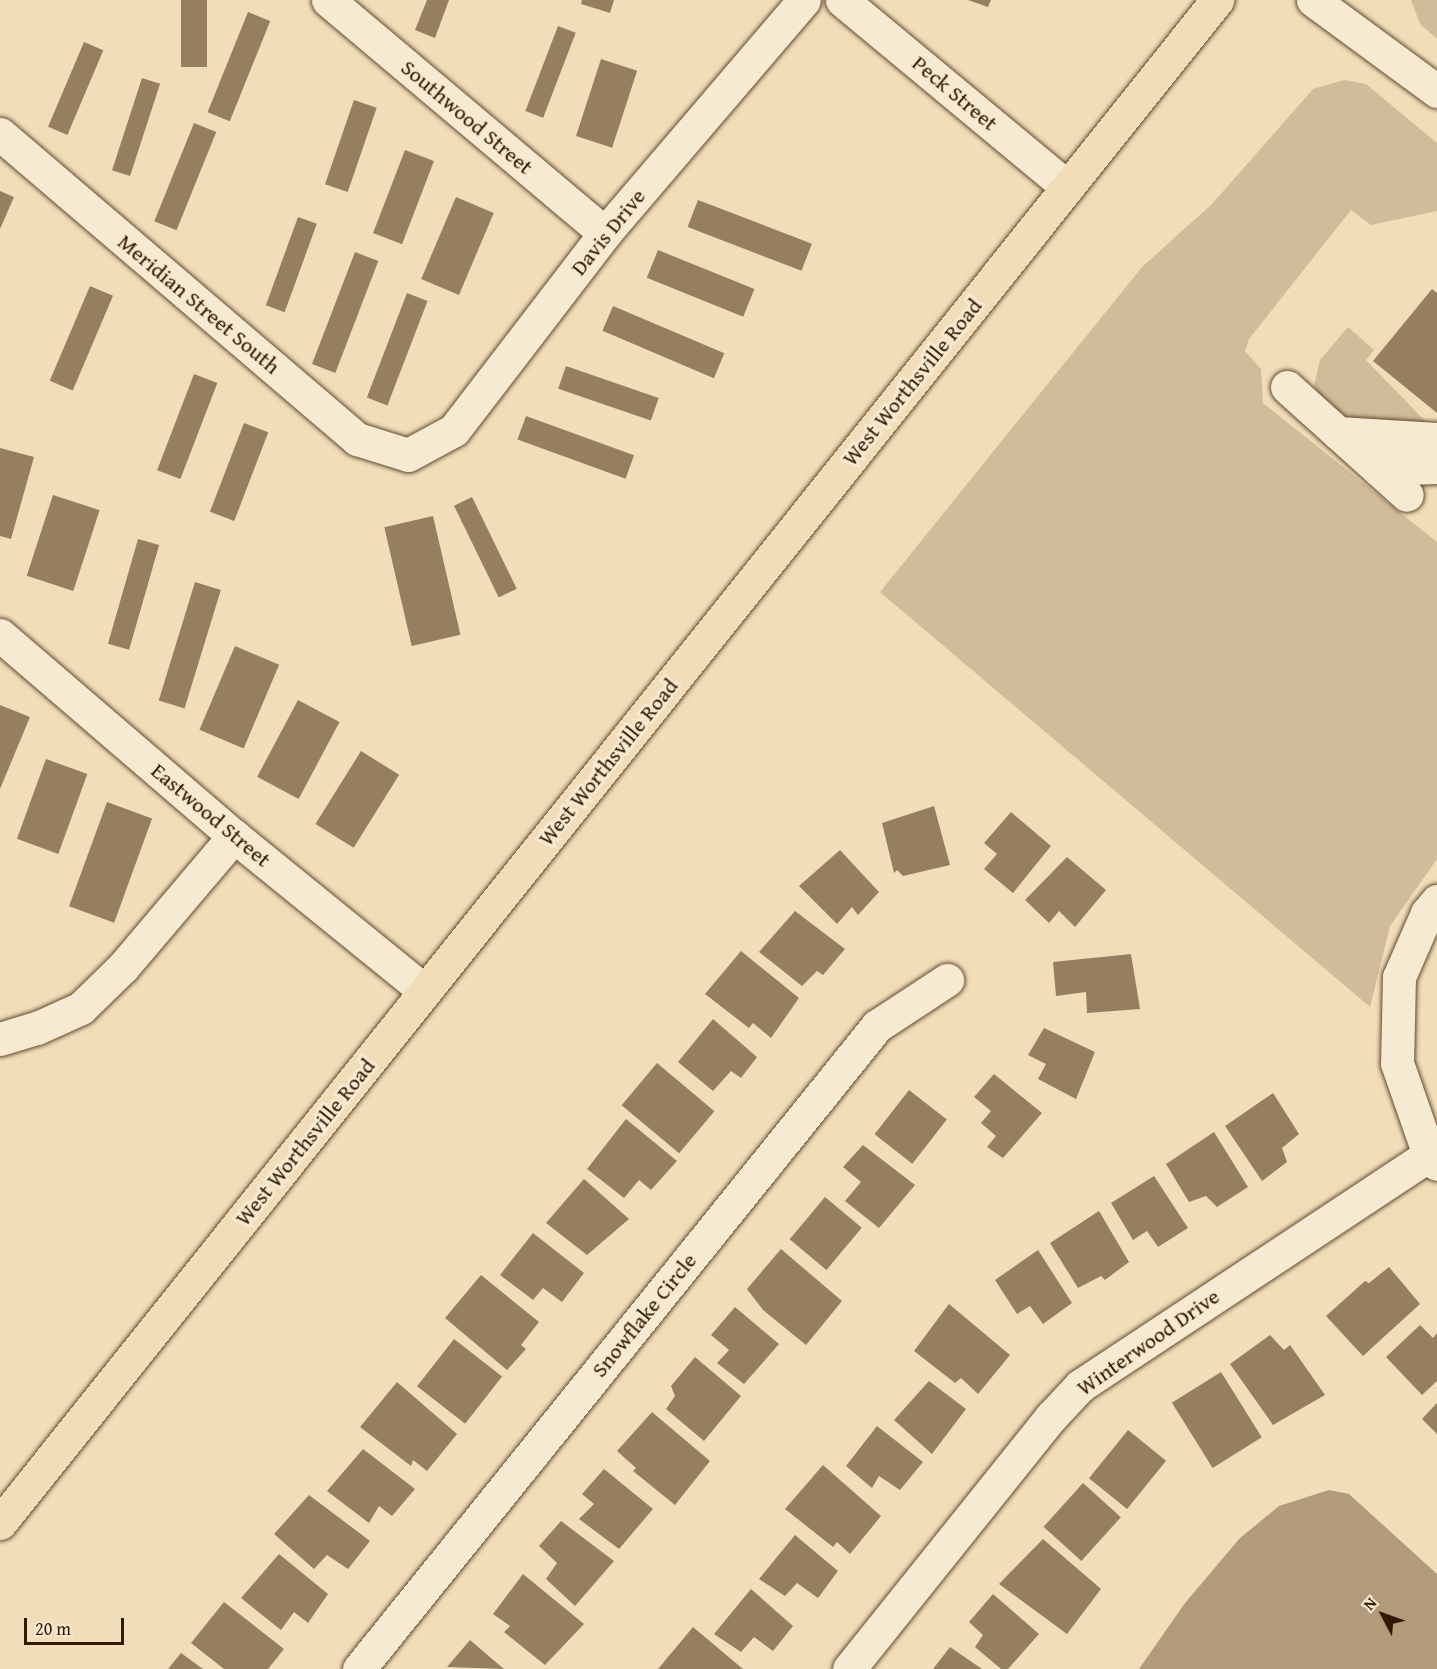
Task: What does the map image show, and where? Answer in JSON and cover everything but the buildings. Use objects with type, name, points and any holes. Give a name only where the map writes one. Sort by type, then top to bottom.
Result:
[{"type":"main road","name":"West Worthsville Road","points":[[0,1523],[1216,0]]},
{"type":"street","name":"Southwood Street","points":[[328,0],[605,234]]},
{"type":"street","name":"Davis Drive","points":[[408,455],[454,430],[605,234],[804,0]]},
{"type":"street","name":"Peck Street","points":[[842,0],[1067,187]]},
{"type":"street","points":[[1313,0],[1437,91]]},
{"type":"street","name":"Meridian Street South","points":[[0,134],[357,438],[408,455]]},
{"type":"street","points":[[1287,387],[1407,495]]},
{"type":"street","points":[[1357,450],[1437,439]]},
{"type":"street","points":[[1357,450],[1437,453]]},
{"type":"street","points":[[1357,450],[1437,467]]},
{"type":"street","name":"Eastwood Street","points":[[0,635],[234,836],[425,992]]},
{"type":"street","points":[[0,1039],[37,1028],[81,1008],[123,967],[234,836]]},
{"type":"street","points":[[1433,1159],[1396,1063],[1399,977],[1427,913],[1437,901]]},
{"type":"street","name":"Snowflake Circle","points":[[359,1669],[877,1026],[947,980]]},
{"type":"street","name":"Winterwood Drive","points":[[849,1669],[1052,1416],[1080,1386],[1433,1159]]},
{"type":"shaded area","points":[[1411,0],[1437,0],[1437,39],[1420,24]]},
{"type":"shaded area","points":[[1344,80],[1366,84],[1437,143],[1437,211],[1371,225],[1351,210],[1249,339],[1245,351],[1261,369],[1263,403],[1437,542],[1437,859],[1390,926],[1370,1007],[880,592],[1142,267],[1212,204],[1313,89]]},
{"type":"shaded area","points":[[1348,327],[1374,350],[1366,360],[1433,429],[1341,419],[1321,399],[1314,386],[1320,360]]},
{"type":"shaded area","points":[[1329,1490],[1349,1494],[1437,1574],[1437,1669],[1139,1669],[1185,1603],[1240,1538],[1279,1506]]}]
